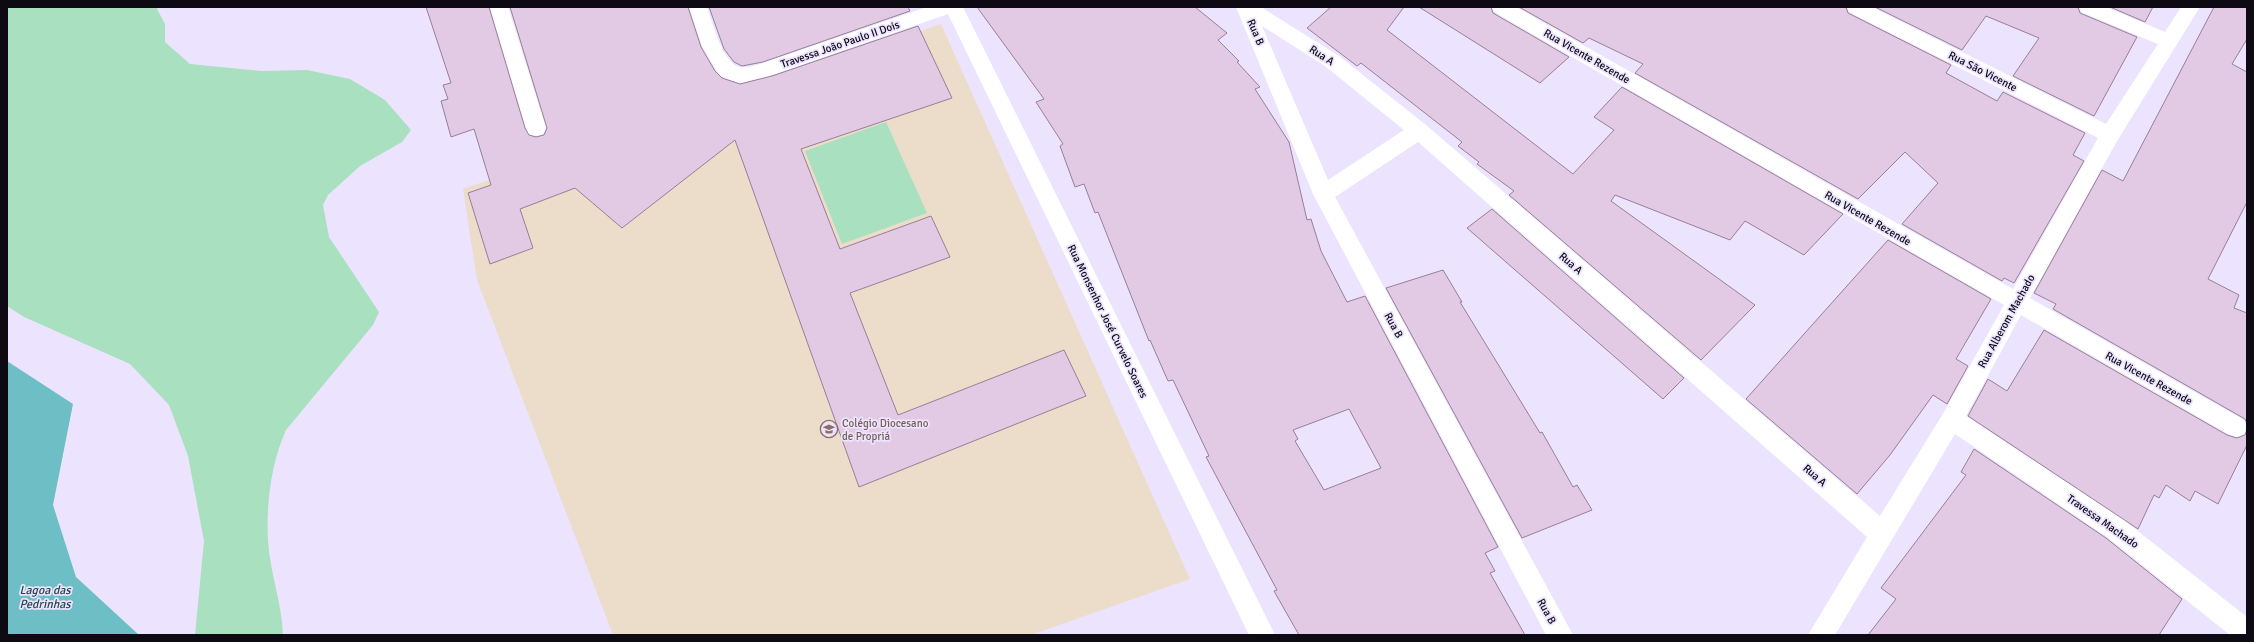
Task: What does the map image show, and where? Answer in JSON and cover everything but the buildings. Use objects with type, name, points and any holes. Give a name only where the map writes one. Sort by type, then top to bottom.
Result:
[{"type":"street","points":[[499,7],[536,128]]},
{"type":"street","name":"Travessa João Paulo II Dois","points":[[698,7],[718,61],[730,73],[743,75],[764,70],[948,7]]},
{"type":"street","name":"Rua Monsenhor José Curvelo Soares","points":[[954,7],[1262,635]]},
{"type":"street","name":"Rua A","points":[[1246,7],[1332,62],[1419,131],[1882,534]]},
{"type":"street","name":"Rua B","points":[[1246,7],[1323,194],[1560,635]]},
{"type":"street","name":"Rua Vicente Rezende","points":[[1501,7],[2016,303],[2236,427]]},
{"type":"street","name":"Rua São Vicente","points":[[1856,7],[2110,135]]},
{"type":"street","points":[[2088,7],[2169,41]]},
{"type":"street","name":"Rua Alberom Machado","points":[[1821,635],[1952,419],[2110,135],[2191,7]]},
{"type":"street","points":[[1323,194],[1419,131]]},
{"type":"street","name":"Travessa Machado","points":[[1952,419],[2116,528],[2247,633]]},
{"type":"shaded area","points":[[7,7],[158,7],[157,9],[165,24],[165,42],[190,64],[261,71],[307,70],[350,79],[385,100],[411,130],[402,142],[360,166],[328,195],[323,205],[329,237],[379,312],[373,325],[286,430],[277,456],[273,470],[269,499],[268,541],[271,565],[281,611],[283,635],[195,635],[204,541],[188,456],[169,405],[130,364],[24,317],[7,306]]},
{"type":"shaded area","name":"Colégio Diocesano de Propriá","points":[[941,24],[1190,579],[1031,635],[613,635],[477,280],[463,189]]},
{"type":"shaded area","points":[[886,122],[927,213],[842,244],[805,151]]},
{"type":"water","name":"Lagoa das Pedrinhas","points":[[7,361],[73,404],[53,505],[76,577],[139,635],[7,635]]},
{"type":"place","name":"Colégio Diocesano de Propriá","points":[[829,429]]}]
